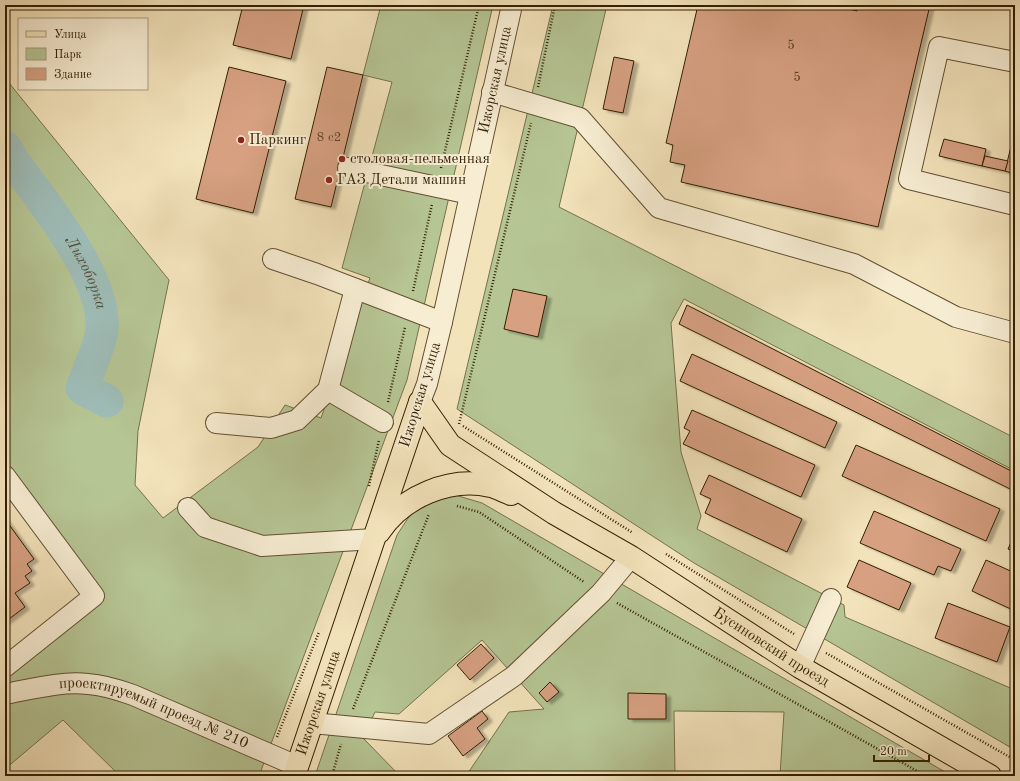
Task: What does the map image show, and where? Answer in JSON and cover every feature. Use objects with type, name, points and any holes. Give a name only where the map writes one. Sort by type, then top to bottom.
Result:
[{"type":"main road","points":[[420,402],[450,445],[554,513]]},
{"type":"main road","name":"Ижорская улица","points":[[296,771],[420,402]]},
{"type":"main road","points":[[374,539],[383,526],[394,515],[416,498],[438,489],[463,484],[492,486],[554,513]]},
{"type":"main road","name":"Бусиновский проезд","points":[[554,513],[631,557],[800,667],[990,776]]},
{"type":"street","name":"Ижорская улица","points":[[420,402],[427,384],[442,322],[512,5]]},
{"type":"street","points":[[1015,62],[938,47],[909,179],[1015,205]]},
{"type":"street","points":[[492,92],[580,118],[659,208],[854,264],[956,317],[1015,333]]},
{"type":"street","points":[[348,168],[470,194]]},
{"type":"street","points":[[273,259],[442,322]]},
{"type":"street","points":[[216,423],[270,428],[297,420],[328,390],[355,289]]},
{"type":"street","points":[[328,390],[383,422]]},
{"type":"street","points":[[5,476],[94,596],[5,667]]},
{"type":"street","points":[[188,508],[204,527],[262,546],[374,539]]},
{"type":"street","points":[[312,723],[428,734],[514,676],[601,593],[631,557]]},
{"type":"street","points":[[800,667],[812,645],[831,599]]},
{"type":"street","name":"проектируемый проезд № 210","points":[[5,694],[68,684],[88,684],[110,687],[133,695],[296,771]]},
{"type":"path","points":[[409,310],[479,5]]},
{"type":"path","points":[[555,5],[535,104],[459,424],[635,534]]},
{"type":"path","points":[[662,551],[812,645],[1015,760]]},
{"type":"green space","points":[[381,5],[493,5],[407,380],[259,776],[120,776],[63,720],[5,769],[5,663],[94,596],[5,476],[5,78],[169,280],[138,431],[135,485],[163,518],[258,447],[285,405],[321,418],[370,278],[342,268],[392,82],[363,75]]},
{"type":"green space","points":[[553,5],[607,5],[559,207],[1015,438],[1015,471],[684,299],[671,323],[681,452],[701,516],[697,529],[844,605],[845,617],[1015,690],[1015,750],[694,563],[457,409]]},
{"type":"green space","points":[[455,495],[482,503],[952,776],[780,776],[784,712],[674,711],[675,776],[466,776],[509,712],[544,709],[482,640],[399,714],[375,712],[363,738],[400,776],[315,776],[397,535],[416,506]]},
{"type":"building","points":[[243,5],[304,5],[291,59],[233,45]]},
{"type":"building","points":[[698,5],[832,5],[857,11],[858,5],[930,5],[878,227],[681,182],[685,165],[670,162],[673,145],[666,143]]},
{"type":"building","points":[[614,57],[634,61],[623,113],[603,109]]},
{"type":"building","name":"Паркинг","points":[[229,67],[286,81],[253,213],[196,199]]},
{"type":"building","points":[[327,67],[363,75],[331,207],[295,199]]},
{"type":"building","points":[[1013,138],[1015,138],[1015,174],[1005,171]]},
{"type":"building","points":[[944,139],[986,149],[982,166],[939,156]]},
{"type":"building","points":[[985,156],[1008,161],[1005,171],[982,166]]},
{"type":"building","points":[[513,289],[547,296],[538,337],[504,329]]},
{"type":"building","points":[[687,305],[1015,473],[1014,491],[679,324]]},
{"type":"building","points":[[692,354],[837,422],[825,448],[680,381]]},
{"type":"building","points":[[692,410],[815,465],[801,497],[683,444],[690,431],[684,428]]},
{"type":"building","points":[[856,445],[1000,509],[986,541],[842,476]]},
{"type":"building","points":[[709,475],[802,519],[787,552],[705,513],[711,499],[700,494]]},
{"type":"building","points":[[874,511],[961,549],[951,571],[938,566],[934,575],[860,543]]},
{"type":"building","points":[[5,519],[34,559],[27,564],[32,571],[25,576],[30,583],[15,593],[25,607],[5,622]]},
{"type":"building","points":[[1015,533],[1015,552],[1008,549]]},
{"type":"building","points":[[859,560],[911,583],[899,610],[847,587]]},
{"type":"building","points":[[986,560],[1015,573],[1015,611],[972,591]]},
{"type":"building","points":[[948,603],[1010,627],[997,662],[935,638]]},
{"type":"building","points":[[481,644],[494,658],[470,680],[457,665]]},
{"type":"building","points":[[550,682],[559,692],[547,702],[539,693]]},
{"type":"building","points":[[628,693],[666,694],[666,719],[628,719]]},
{"type":"building","points":[[482,711],[488,719],[477,728],[485,739],[463,756],[448,736]]},
{"type":"waterway","name":"Лихоборка","points":[[5,147],[71,242],[84,265],[94,288],[101,310],[102,330],[97,350],[82,388],[107,401]]},
{"type":"place","name":"Паркинг","points":[[241,140]]},
{"type":"place","name":"столовая-пельменная","points":[[342,159]]},
{"type":"place","name":"ГАЗ Детали машин","points":[[329,180]]}]
